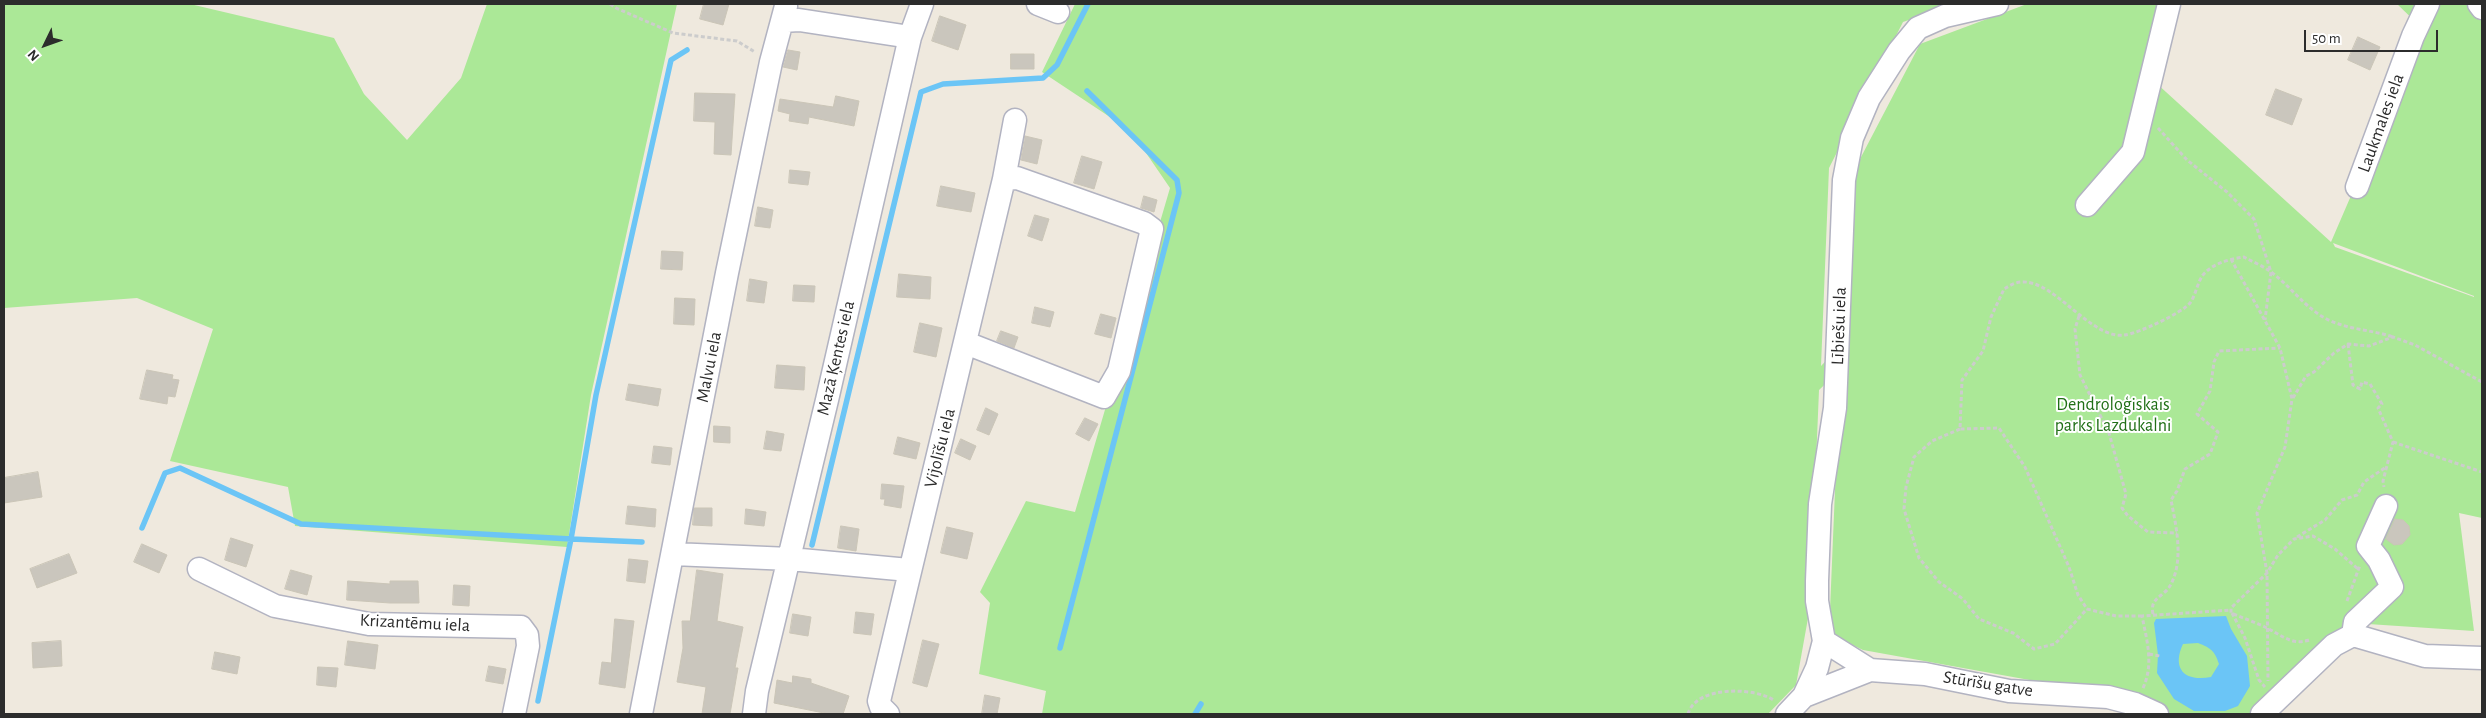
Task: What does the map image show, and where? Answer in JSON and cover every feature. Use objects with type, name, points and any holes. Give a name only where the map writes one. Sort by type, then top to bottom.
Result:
[{"type":"street","name":"Mazā Ķentes iela","points":[[754,714],[757,691],[790,559],[910,37],[922,4]]},
{"type":"street","name":"Lībiešu iela","points":[[1788,714],[1804,696],[1817,668],[1824,641],[1817,588],[1820,504],[1835,408],[1844,180],[1852,138],[1869,98],[1898,51],[1918,28],[1945,16],[1997,4]]},
{"type":"street","points":[[2087,205],[2133,152],[2169,4]]},
{"type":"street","name":"Laukmales iela","points":[[2357,187],[2413,36],[2428,4]]},
{"type":"street","points":[[2479,4],[2482,8]]},
{"type":"street","name":"Malvu iela","points":[[641,714],[771,62],[784,13],[799,20],[910,37]]},
{"type":"street","name":"Vijolīšu iela","points":[[888,714],[881,707],[880,701],[909,570],[966,342],[1004,179],[1015,120]]},
{"type":"street","points":[[966,342],[1104,397],[1119,371],[1152,229],[1144,223],[1017,178],[1004,179]]},
{"type":"street","points":[[2352,636],[2356,622],[2392,587],[2378,560],[2368,546],[2386,506]]},
{"type":"street","points":[[672,554],[790,559],[909,570]]},
{"type":"street","name":"Krizantēmu iela","points":[[199,568],[275,606],[369,624],[521,627],[527,635],[528,646],[514,714]]},
{"type":"street","points":[[2262,714],[2334,645],[2352,636],[2425,656],[2482,658]]},
{"type":"street","name":"Stūrīšu gatve","points":[[1824,641],[1870,670],[1925,674],[2009,691],[2108,697],[2135,704],[2157,714]]},
{"type":"street","points":[[1804,696],[1870,670]]},
{"type":"path","points":[[610,4],[673,33],[737,41],[771,62]]},
{"type":"path","points":[[2155,124],[2187,160],[2227,192],[2254,219],[2271,272],[2264,320]]},
{"type":"path","points":[[1960,429],[1962,380],[1983,351],[1991,317],[2004,289],[2023,282],[2034,285],[2055,295],[2079,316],[2109,332],[2125,335],[2178,314],[2190,302],[2203,275],[2219,263],[2244,257],[2271,272],[2305,306],[2324,318],[2344,327],[2380,332],[2415,345],[2482,382]]},
{"type":"path","points":[[2231,259],[2280,348],[2292,399],[2285,447],[2257,513],[2267,573],[2266,627],[2269,691],[2259,680],[2245,638],[2231,612],[2231,608],[2267,573],[2278,555],[2294,539],[2325,520],[2342,500],[2357,495],[2364,482],[2386,467]]},
{"type":"path","points":[[2079,316],[2075,329],[2080,375],[2109,433],[2126,494],[2122,508],[2125,513],[2148,532],[2177,532]]},
{"type":"path","points":[[2292,399],[2306,376],[2314,372],[2334,353],[2348,344],[2369,346],[2393,337]]},
{"type":"path","points":[[2348,344],[2353,384],[2360,389],[2362,382],[2370,384],[2382,404],[2378,408],[2393,442],[2383,481]]},
{"type":"path","points":[[2153,614],[2153,603],[2156,598],[2164,594],[2172,583],[2176,568],[2177,532],[2171,500],[2186,470],[2210,454],[2218,432],[2197,414],[2210,391],[2214,362],[2219,352],[2280,348]]},
{"type":"path","points":[[2087,609],[2055,644],[2034,649],[2013,633],[1979,619],[1963,599],[1938,582],[1919,558],[1904,509],[1906,487],[1914,457],[1932,440],[1960,429],[2000,428],[2025,467],[2069,567],[2078,595],[2087,609],[2116,616],[2226,611],[2266,627],[2288,640],[2297,642],[2315,638]]},
{"type":"path","points":[[2393,442],[2482,472]]},
{"type":"path","points":[[2294,539],[2313,536],[2335,549],[2358,569]]},
{"type":"path","points":[[2345,605],[2368,546]]},
{"type":"path","points":[[2135,704],[2148,678],[2150,654],[2142,616]]},
{"type":"path","points":[[2150,654],[2160,656]]},
{"type":"path","points":[[1688,714],[1703,698],[1723,691],[1762,694],[1772,699],[1788,714]]},
{"type":"green space","points":[[4,4],[190,4],[334,38],[364,94],[407,140],[461,78],[487,4],[677,4],[591,395],[567,547],[295,526],[288,487],[170,461],[213,329],[137,298],[4,308]]},
{"type":"green space","name":"Dendroloģiskais parks Lazdukalni","points":[[1075,4],[1955,4],[1903,22],[1829,168],[1821,366],[1841,345],[1848,182],[1920,44],[2027,4],[2175,4],[2155,82],[2331,242],[2423,29],[2397,4],[2482,4],[2482,518],[2459,513],[2474,631],[2368,624],[2272,714],[2167,714],[2124,697],[1863,650],[1829,634],[1840,370],[1819,390],[1810,607],[1796,685],[1768,714],[1042,714],[1046,691],[979,674],[990,603],[980,592],[1026,501],[1075,512],[1170,188],[1131,131],[1042,72]],"holes":[[[2333,243],[2474,296],[2335,247]]]},
{"type":"water","points":[[2226,616],[2231,629],[2247,656],[2250,686],[2238,706],[2225,711],[2194,711],[2174,699],[2157,673],[2158,655],[2154,623],[2156,619]],"holes":[[[2198,643],[2209,648],[2216,656],[2219,664],[2211,677],[2194,678],[2188,676],[2180,667],[2180,653],[2183,644]]]},
{"type":"building","points":[[704,4],[729,4],[723,25],[700,19]]},
{"type":"building","points":[[940,16],[966,25],[958,50],[932,41]]},
{"type":"building","points":[[2358,37],[2380,47],[2370,70],[2348,60]]},
{"type":"building","points":[[788,50],[800,52],[797,70],[783,67]]},
{"type":"building","points":[[1011,54],[1034,54],[1034,69],[1011,69]]},
{"type":"building","points":[[2276,89],[2302,99],[2292,125],[2266,115]]},
{"type":"building","points":[[695,93],[735,94],[731,155],[714,154],[715,122],[694,121]]},
{"type":"building","points":[[836,96],[859,101],[854,126],[809,117],[808,124],[789,121],[790,114],[778,111],[780,99],[833,107]]},
{"type":"building","points":[[1025,136],[1042,140],[1037,164],[1021,160]]},
{"type":"building","points":[[1082,156],[1102,162],[1094,189],[1074,183]]},
{"type":"building","points":[[790,170],[810,172],[808,185],[789,183]]},
{"type":"building","points":[[941,186],[975,193],[971,212],[937,206]]},
{"type":"building","points":[[1144,196],[1157,200],[1154,212],[1141,208]]},
{"type":"building","points":[[758,207],[773,210],[770,228],[755,226]]},
{"type":"building","points":[[1035,215],[1049,219],[1042,241],[1028,236]]},
{"type":"building","points":[[662,251],[683,252],[682,270],[661,269]]},
{"type":"building","points":[[899,274],[931,277],[930,299],[897,297]]},
{"type":"building","points":[[750,279],[767,282],[764,303],[747,301]]},
{"type":"building","points":[[794,285],[815,286],[814,302],[793,301]]},
{"type":"building","points":[[675,298],[695,299],[694,325],[674,324]]},
{"type":"building","points":[[1035,307],[1054,312],[1050,327],[1032,323]]},
{"type":"building","points":[[1101,314],[1116,318],[1111,338],[1095,334]]},
{"type":"building","points":[[920,323],[942,328],[936,357],[914,352]]},
{"type":"building","points":[[1001,331],[1018,337],[1014,348],[997,341]]},
{"type":"building","points":[[777,365],[805,367],[804,390],[775,388]]},
{"type":"building","points":[[147,370],[173,375],[172,379],[179,380],[175,397],[168,396],[167,404],[140,399]]},
{"type":"building","points":[[629,384],[661,389],[658,406],[626,400]]},
{"type":"building","points":[[986,408],[998,414],[989,435],[977,430]]},
{"type":"building","points":[[1085,418],[1098,424],[1089,441],[1076,434]]},
{"type":"building","points":[[714,426],[730,427],[730,443],[714,442]]},
{"type":"building","points":[[767,431],[784,434],[781,451],[764,449]]},
{"type":"building","points":[[898,437],[920,443],[916,459],[894,454]]},
{"type":"building","points":[[961,439],[976,446],[970,460],[955,453]]},
{"type":"building","points":[[654,446],[672,448],[670,465],[652,463]]},
{"type":"building","points":[[38,472],[42,497],[4,503],[4,478]]},
{"type":"building","points":[[882,484],[904,486],[901,508],[884,505],[885,499],[881,499]]},
{"type":"building","points":[[628,506],[656,509],[655,527],[626,524]]},
{"type":"building","points":[[694,508],[712,508],[712,526],[693,525]]},
{"type":"building","points":[[746,509],[766,512],[764,526],[745,524]]},
{"type":"building","points":[[2395,519],[2403,520],[2409,526],[2410,535],[2402,544],[2394,545],[2386,539]]},
{"type":"building","points":[[841,526],[859,529],[856,551],[838,548]]},
{"type":"building","points":[[947,527],[973,533],[967,559],[941,553]]},
{"type":"building","points":[[231,538],[253,545],[246,567],[225,560]]},
{"type":"building","points":[[142,544],[167,555],[159,573],[134,562]]},
{"type":"building","points":[[69,554],[77,573],[37,588],[30,569]]},
{"type":"building","points":[[629,559],[648,561],[645,583],[627,581]]},
{"type":"building","points":[[291,570],[312,576],[307,595],[285,589]]},
{"type":"building","points":[[697,570],[723,574],[717,621],[743,627],[735,668],[738,668],[730,714],[702,714],[706,687],[677,682],[683,648],[682,621],[690,621]]},
{"type":"building","points":[[348,581],[390,584],[390,581],[418,581],[419,603],[347,600]]},
{"type":"building","points":[[454,585],[470,586],[469,606],[453,605]]},
{"type":"building","points":[[856,612],[874,614],[871,635],[854,633]]},
{"type":"building","points":[[793,614],[811,617],[808,636],[790,633]]},
{"type":"building","points":[[615,619],[634,621],[625,688],[599,684],[602,662],[611,663]]},
{"type":"building","points":[[923,640],[939,644],[927,687],[913,683]]},
{"type":"building","points":[[61,641],[62,666],[33,668],[32,643]]},
{"type":"building","points":[[348,641],[378,645],[375,669],[345,665]]},
{"type":"building","points":[[215,652],[240,657],[237,674],[212,669]]},
{"type":"building","points":[[489,666],[506,669],[503,684],[486,681]]},
{"type":"building","points":[[318,667],[338,668],[336,687],[317,685]]},
{"type":"building","points":[[793,676],[811,679],[811,683],[849,696],[843,714],[829,714],[774,703],[777,680],[792,683]]},
{"type":"building","points":[[985,695],[1000,698],[997,714],[982,714]]},
{"type":"waterway","points":[[812,545],[921,92],[943,84],[1043,78],[1057,65],[1088,4]]},
{"type":"waterway","points":[[142,528],[165,473],[180,468],[301,524],[571,539],[596,395],[671,60],[687,50]]},
{"type":"waterway","points":[[1060,648],[1179,193],[1177,180],[1087,91]]},
{"type":"waterway","points":[[538,701],[571,539],[642,542]]},
{"type":"waterway","points":[[1195,714],[1201,704]]}]
